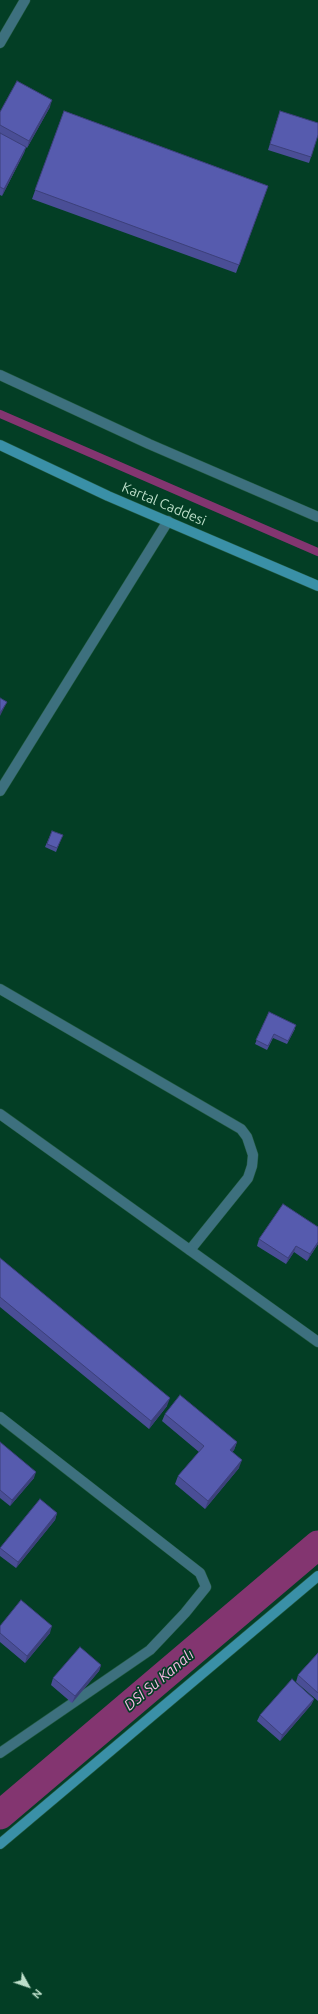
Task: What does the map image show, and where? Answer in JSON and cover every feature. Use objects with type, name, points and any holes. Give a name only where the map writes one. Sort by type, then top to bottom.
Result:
[{"type":"street","points":[[0,43],[25,0]]},
{"type":"street","points":[[0,375],[149,444],[318,517]]},
{"type":"street","name":"Kartal Caddesi","points":[[0,445],[108,496],[318,586]]},
{"type":"street","points":[[0,791],[168,521]]},
{"type":"street","points":[[0,989],[241,1129],[247,1137],[253,1155],[252,1166],[248,1178],[190,1250]]},
{"type":"street","points":[[0,1114],[318,1342]]},
{"type":"street","points":[[0,1417],[200,1573],[206,1587],[185,1613],[150,1650],[0,1753]]},
{"type":"street","points":[[0,1844],[318,1576]]},
{"type":"building","points":[[17,81],[52,100],[29,141],[0,125],[0,112]]},
{"type":"building","points":[[64,111],[268,186],[239,265],[35,190]]},
{"type":"building","points":[[280,111],[318,123],[318,135],[311,157],[270,144]]},
{"type":"building","points":[[0,133],[26,147],[4,189],[0,187]]},
{"type":"building","points":[[0,698],[7,702],[0,713]]},
{"type":"building","points":[[52,831],[63,835],[57,848],[47,844]]},
{"type":"building","points":[[269,1012],[296,1025],[288,1041],[274,1034],[268,1046],[256,1040]]},
{"type":"building","points":[[283,1204],[318,1227],[318,1242],[310,1254],[296,1246],[288,1258],[259,1239]]},
{"type":"building","points":[[0,1258],[170,1398],[151,1421],[0,1297]]},
{"type":"building","points":[[180,1395],[237,1442],[230,1450],[242,1460],[208,1501],[178,1476],[204,1446],[165,1414]]},
{"type":"building","points":[[0,1442],[36,1472],[12,1500],[0,1490]]},
{"type":"building","points":[[40,1499],[57,1513],[18,1562],[0,1548]]},
{"type":"building","points":[[21,1600],[52,1626],[27,1656],[0,1633],[0,1626]]},
{"type":"building","points":[[80,1647],[101,1665],[75,1696],[53,1678]]},
{"type":"building","points":[[318,1653],[318,1693],[298,1675]]},
{"type":"building","points":[[292,1679],[314,1699],[282,1735],[260,1715]]},
{"type":"waterway","points":[[0,414],[318,552]]},
{"type":"waterway","name":"DSİ Su Kanalı","points":[[0,1815],[318,1545]]}]
